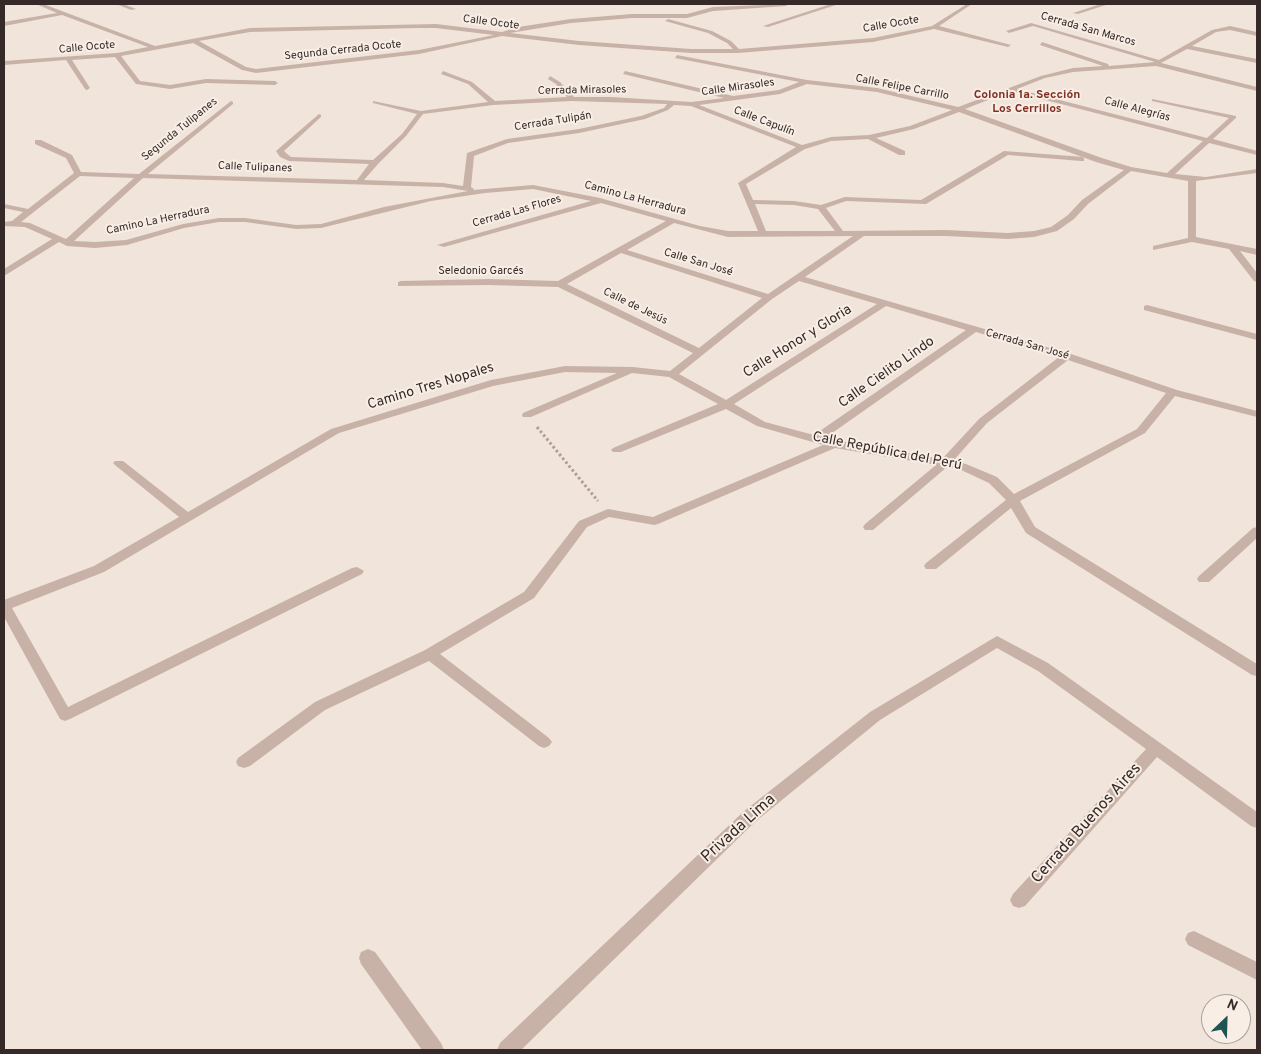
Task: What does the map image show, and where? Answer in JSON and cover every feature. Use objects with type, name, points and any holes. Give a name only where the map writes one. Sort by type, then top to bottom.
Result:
[{"type":"street","points":[[39,4],[155,48]]},
{"type":"street","points":[[119,4],[133,9]]},
{"type":"street","points":[[500,35],[518,29],[571,21],[608,17],[687,16],[713,9],[786,4]]},
{"type":"street","points":[[766,26],[836,4]]},
{"type":"street","name":"Calle Ocote","points":[[4,63],[117,56],[250,30],[270,28],[317,30],[436,26],[500,35],[665,50],[738,51],[873,40],[934,27],[970,4]]},
{"type":"street","points":[[1076,13],[1106,4]]},
{"type":"street","points":[[4,24],[64,13]]},
{"type":"street","points":[[647,16],[710,32],[729,42],[738,51]]},
{"type":"street","name":"Cerrada San Marcos","points":[[1009,31],[1033,24],[1158,63],[1257,89]]},
{"type":"street","points":[[762,234],[742,182],[802,147],[831,139],[869,137],[912,128],[1043,77],[1073,70],[1158,63],[1214,31],[1248,26]]},
{"type":"street","points":[[934,27],[1008,45]]},
{"type":"street","points":[[1230,28],[1257,34]]},
{"type":"street","name":"Segunda Cerrada Ocote","points":[[194,41],[244,69],[256,71],[419,52],[500,35]]},
{"type":"street","points":[[1042,44],[1113,68]]},
{"type":"street","points":[[1187,47],[1257,61]]},
{"type":"street","name":"Calle Felipe Carrillo","points":[[665,50],[672,56],[807,82],[877,90],[957,109],[1101,161],[1130,169]]},
{"type":"street","points":[[117,56],[138,83],[170,87],[206,81],[276,82]]},
{"type":"street","points":[[69,60],[88,88]]},
{"type":"street","points":[[4,63],[4,71]]},
{"type":"street","points":[[443,73],[470,83],[493,104]]},
{"type":"street","points":[[625,73],[740,99]]},
{"type":"street","points":[[550,78],[558,83],[572,99]]},
{"type":"street","name":"Calle Mirasoles","points":[[671,104],[740,99],[780,92],[807,82]]},
{"type":"street","name":"Calle Alegrías","points":[[1010,89],[1257,154]]},
{"type":"street","name":"Cerrada Mirasoles","points":[[421,113],[493,104],[572,99],[611,98],[671,104]]},
{"type":"street","points":[[1154,100],[1234,117],[1168,176]]},
{"type":"street","points":[[360,182],[375,162],[404,135],[421,113],[375,102]]},
{"type":"street","name":"Segunda Tulipanes","points":[[67,243],[142,176],[232,103]]},
{"type":"street","name":"Cerrada Tulipán","points":[[467,188],[470,155],[507,141],[579,131],[643,118],[666,109],[671,104]]},
{"type":"street","name":"Calle Capulín","points":[[691,104],[802,147]]},
{"type":"street","points":[[319,116],[280,151],[283,156],[289,159],[375,162]]},
{"type":"street","points":[[869,137],[902,153]]},
{"type":"street","points":[[4,224],[14,223],[27,211],[78,174],[69,157],[38,142]]},
{"type":"street","points":[[750,202],[794,203],[821,207],[845,199],[923,202],[1007,153],[1101,161]]},
{"type":"street","points":[[1130,169],[1192,179],[1206,179],[1257,171]]},
{"type":"street","name":"Camino La Herradura","points":[[14,223],[27,225],[67,243],[95,245],[126,242],[183,226],[219,220],[245,220],[296,227],[321,226],[384,208],[485,191],[533,187],[600,200],[698,228],[728,234],[864,232],[1008,236],[1034,234],[1054,229],[1071,217],[1085,202],[1130,169]]},
{"type":"street","name":"Calle Tulipanes","points":[[78,174],[443,185],[485,191]]},
{"type":"street","points":[[1192,179],[1192,239]]},
{"type":"street","name":"Cerrada Las Flores","points":[[441,245],[600,200]]},
{"type":"street","points":[[4,206],[27,211]]},
{"type":"street","points":[[821,207],[840,232]]},
{"type":"street","points":[[560,284],[672,221]]},
{"type":"street","points":[[672,374],[796,277],[864,232]]},
{"type":"street","points":[[4,273],[58,239]]},
{"type":"street","points":[[1156,248],[1192,239],[1257,252]]},
{"type":"street","points":[[1233,248],[1257,279]]},
{"type":"street","name":"Calle San José","points":[[620,250],[769,297]]},
{"type":"street","name":"Cerrada San José","points":[[796,277],[1067,356],[1173,392],[1257,414]]},
{"type":"street","name":"Seledonio Garcés","points":[[401,284],[488,282],[560,284]]},
{"type":"street","name":"Calle de Jesús","points":[[560,284],[699,352]]},
{"type":"street","name":"Calle Honor y Gloria","points":[[617,450],[726,404],[885,303]]},
{"type":"street","points":[[1147,308],[1257,336]]},
{"type":"street","name":"Calle Cielito Lindo","points":[[816,439],[974,329]]},
{"type":"street","points":[[869,527],[945,463],[983,421],[1067,356]]},
{"type":"street","name":"Camino Tres Nopales","points":[[4,605],[99,569],[336,431],[492,383],[565,369],[633,370],[672,374]]},
{"type":"street","points":[[527,415],[633,370]]},
{"type":"street","name":"Calle República del Perú","points":[[672,374],[761,424],[834,444],[962,466],[993,480],[1014,500],[1030,530],[1257,671]]},
{"type":"street","points":[[931,566],[1014,500],[1141,432],[1173,392]]},
{"type":"street","points":[[244,762],[320,706],[430,654],[529,595],[583,524],[608,513],[654,521],[834,444]]},
{"type":"street","points":[[119,463],[187,517]]},
{"type":"street","points":[[1204,579],[1257,531]]},
{"type":"street","points":[[4,605],[65,715],[357,572]]},
{"type":"street","name":"Privada Lima","points":[[507,1050],[749,818],[875,716],[997,641],[1043,667],[1156,748]]},
{"type":"street","points":[[430,654],[544,742]]},
{"type":"street","points":[[1156,748],[1257,820]]},
{"type":"street","name":"Cerrada Buenos Aires","points":[[1019,900],[1156,748]]},
{"type":"street","points":[[1194,939],[1257,971]]},
{"type":"street","points":[[368,958],[434,1050]]},
{"type":"path","points":[[527,415],[608,513]]},
{"type":"district","name":"Colonia 1a. Sección Los Cerrillos","points":[[1027,103]]}]
